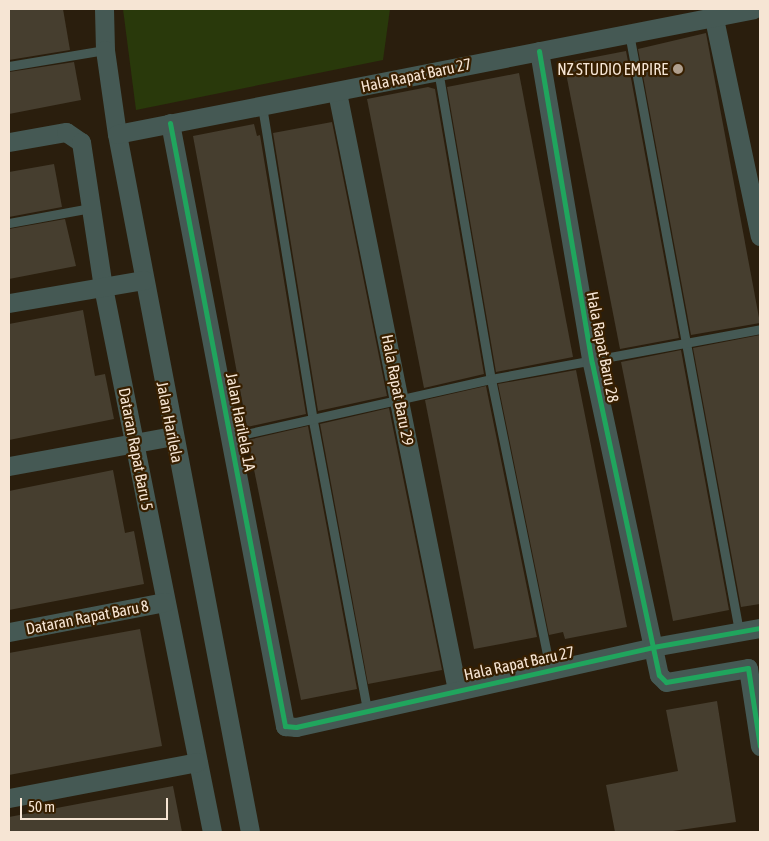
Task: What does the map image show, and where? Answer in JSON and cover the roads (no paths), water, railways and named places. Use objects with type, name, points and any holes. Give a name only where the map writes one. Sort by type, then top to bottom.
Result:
[{"type":"street","name":"Jalan Harilela","points":[[104,9],[105,50],[117,134],[172,436],[250,832]]},
{"type":"street","name":"Hala Rapat Baru 27","points":[[117,134],[629,33],[713,13],[754,9]]},
{"type":"street","points":[[713,13],[760,236]]},
{"type":"street","name":"Hala Rapat Baru 28","points":[[539,51],[592,363],[661,681],[666,682],[754,667]]},
{"type":"street","name":"Hala Rapat Baru 29","points":[[337,92],[457,690]]},
{"type":"street","name":"Jalan Harilela 1A","points":[[170,123],[232,437],[285,726]]},
{"type":"street","name":"Dataran Rapat Baru 5","points":[[9,142],[76,134],[81,142],[103,287],[212,832]]},
{"type":"street","points":[[9,303],[144,280]]},
{"type":"street","points":[[9,466],[172,436]]},
{"type":"street","name":"Dataran Rapat Baru 8","points":[[9,632],[165,602]]},
{"type":"street","name":"Hala Rapat Baru 27","points":[[285,726],[368,710],[653,647],[760,628]]},
{"type":"street","points":[[754,667],[760,746]]},
{"type":"street","points":[[9,798],[198,762]]},
{"type":"lane","points":[[629,33],[689,346],[740,631]]},
{"type":"lane","points":[[9,66],[105,50]]},
{"type":"lane","points":[[438,70],[492,379],[550,669]]},
{"type":"lane","points":[[262,106],[313,421],[368,710]]},
{"type":"lane","points":[[9,223],[91,208]]},
{"type":"lane","points":[[232,437],[313,421],[400,399],[492,379],[689,346],[760,329]]},
{"type":"place","name":"NZ STUDIO EMPIRE","points":[[678,69]]}]
